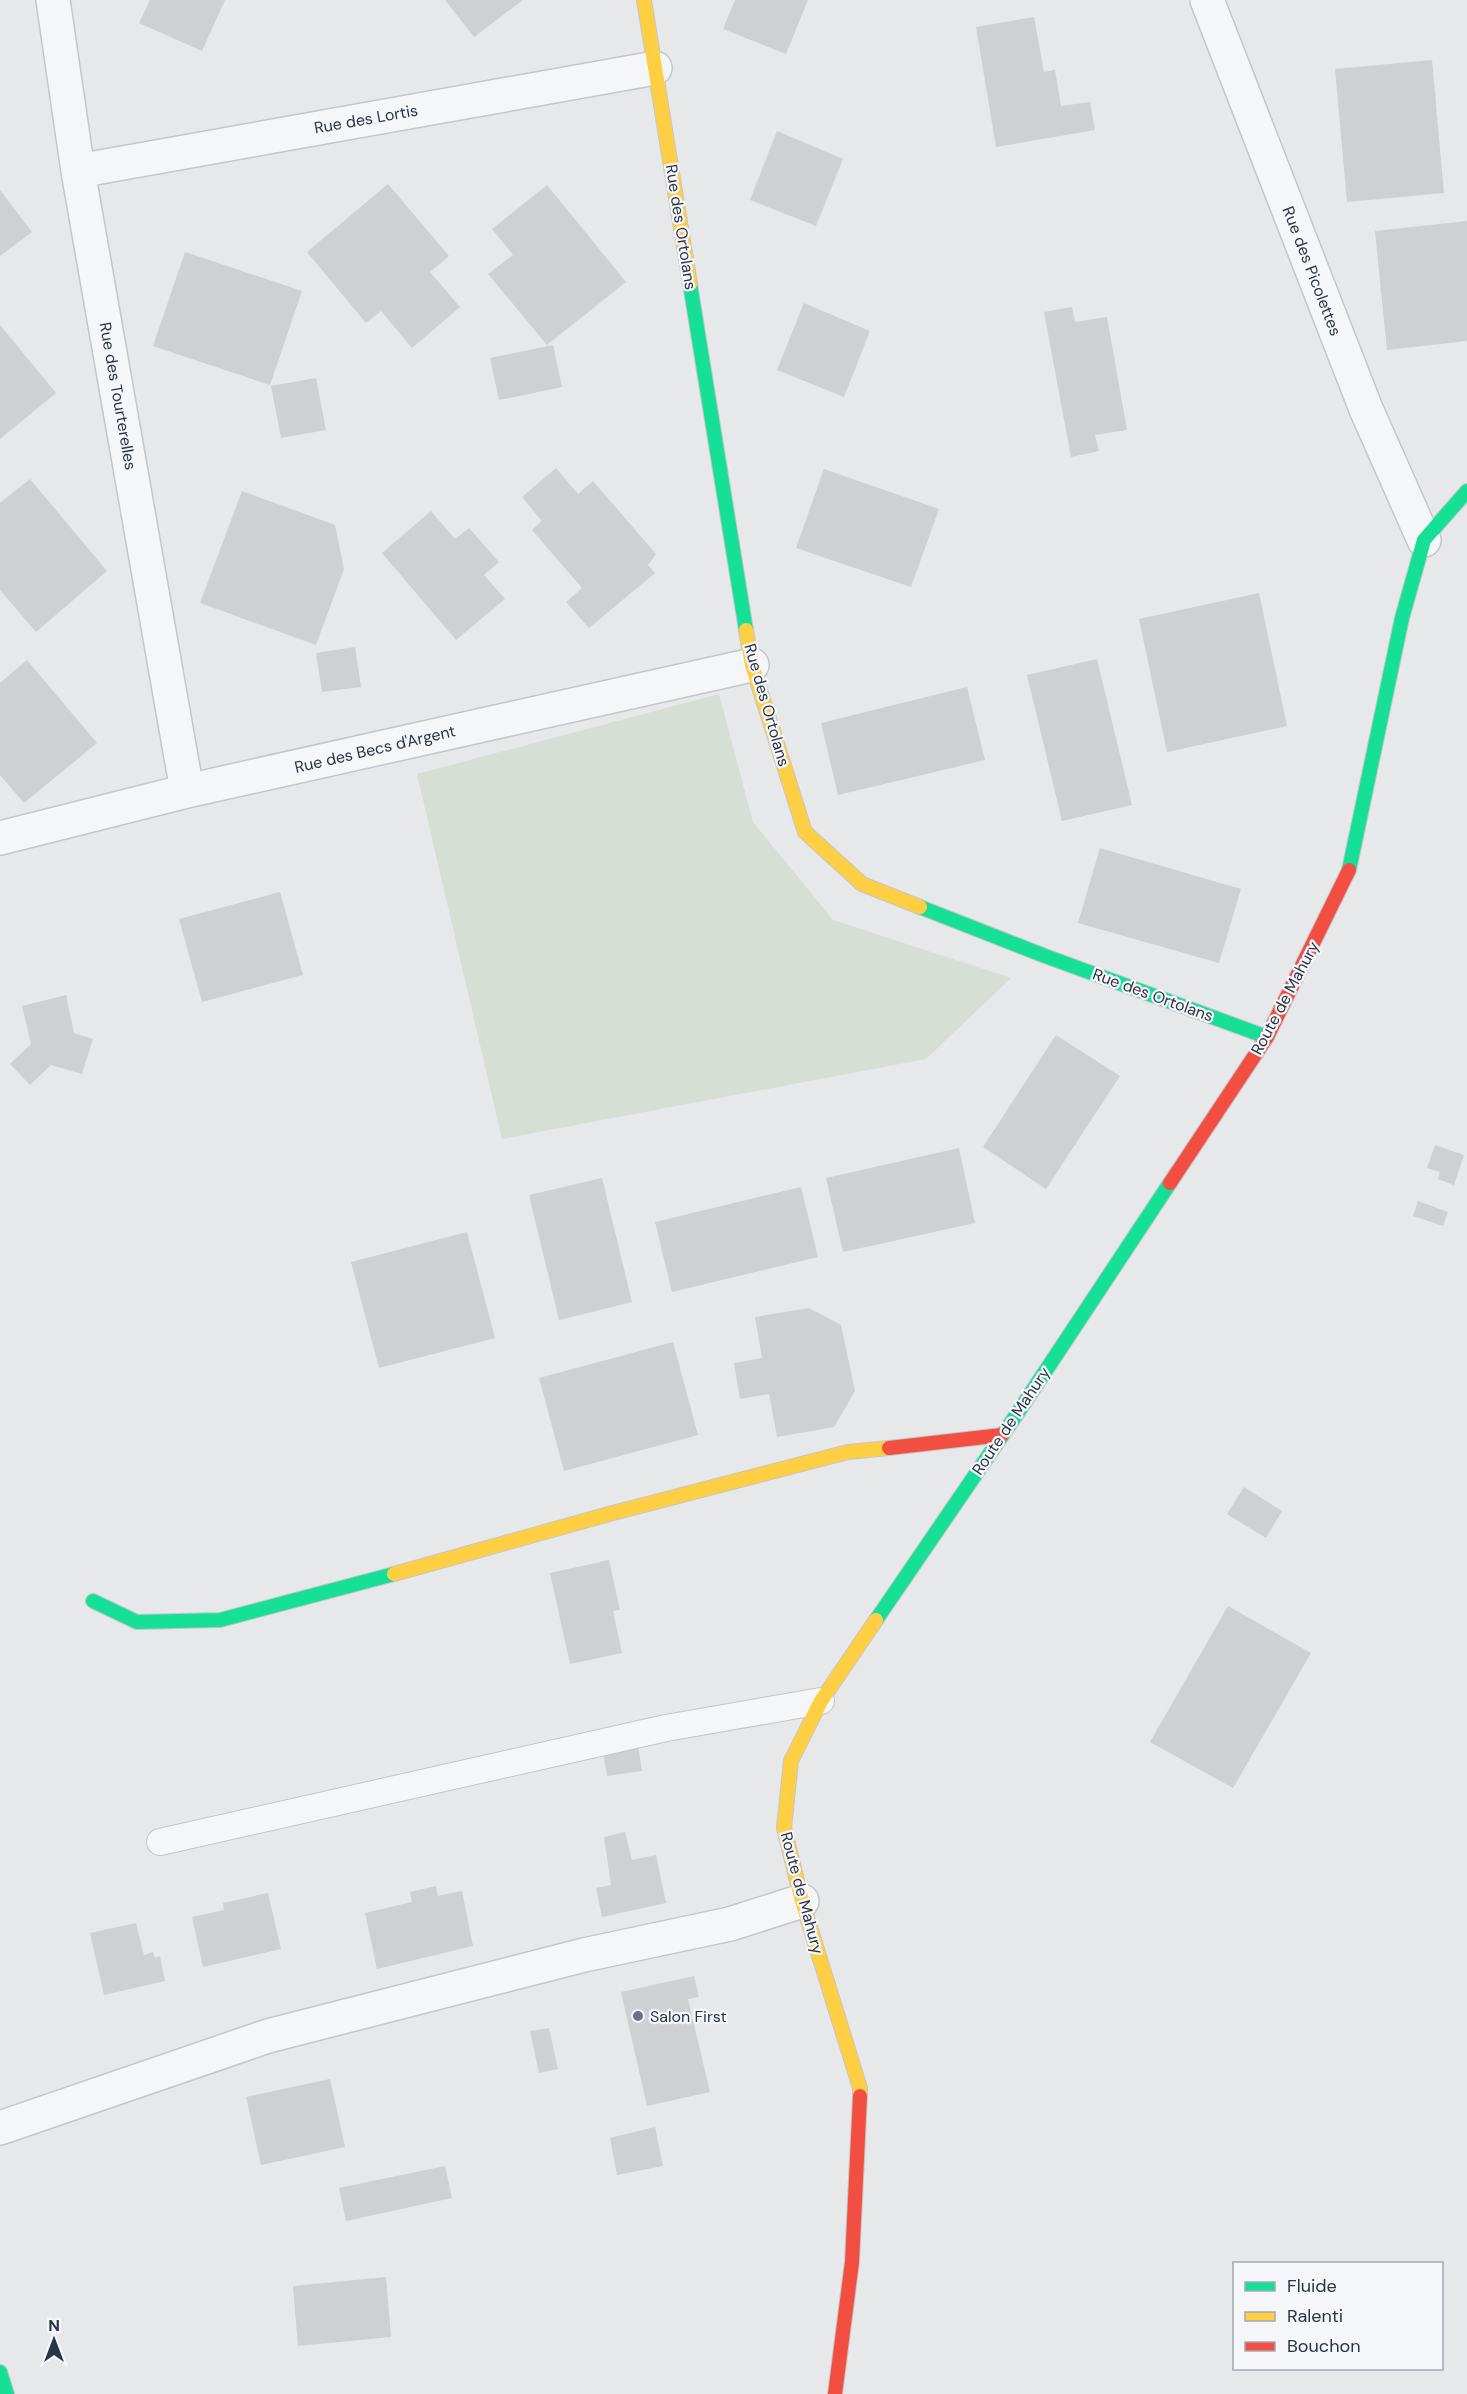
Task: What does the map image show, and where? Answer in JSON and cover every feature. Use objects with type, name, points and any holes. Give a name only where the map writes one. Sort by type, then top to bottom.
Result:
[{"type":"street","name":"Rue des Tourterelles","points":[[53,0],[78,171],[188,791]]},
{"type":"street","name":"Rue des Ortolans","points":[[644,0],[752,665],[804,832],[862,884],[1045,956],[1268,1037]]},
{"type":"street","name":"Rue des Picolettes","points":[[1207,0],[1366,409],[1424,540]]},
{"type":"street","name":"Rue des Lortis","points":[[78,171],[655,68]]},
{"type":"street","name":"Route de Mahury","points":[[835,2394],[852,2262],[860,2088],[802,1901],[784,1828],[791,1761],[821,1701],[1268,1037],[1349,871],[1402,618],[1424,540],[1467,491]]},
{"type":"street","name":"Rue des Becs d'Argent","points":[[0,838],[188,791],[752,665]]},
{"type":"street","points":[[93,1601],[137,1622],[220,1620],[609,1514],[848,1452],[1002,1435]]},
{"type":"street","points":[[0,2128],[268,2036],[584,1954],[730,1924],[802,1901]]},
{"type":"street","points":[[0,2372],[8,2394]]},
{"type":"lane","points":[[160,1842],[666,1728],[821,1701]]},
{"type":"shaded area","points":[[719,694],[753,822],[833,920],[1011,978],[926,1059],[502,1139],[417,774]]},
{"type":"building","points":[[150,0],[225,0],[202,51],[139,23]]},
{"type":"building","points":[[445,0],[523,0],[474,37]]},
{"type":"building","points":[[735,0],[808,0],[786,54],[723,29]]},
{"type":"building","points":[[1034,17],[1044,72],[1055,70],[1061,106],[1090,102],[1095,130],[996,147],[976,27]]},
{"type":"building","points":[[1432,60],[1444,193],[1347,202],[1335,69]]},
{"type":"building","points":[[777,131],[843,159],[816,226],[750,200]]},
{"type":"building","points":[[388,184],[449,256],[430,272],[460,307],[412,348],[381,311],[366,323],[307,252]]},
{"type":"building","points":[[547,185],[626,282],[547,345],[488,274],[513,255],[492,229]]},
{"type":"building","points":[[0,190],[32,232],[0,256]]},
{"type":"building","points":[[1467,221],[1467,341],[1387,350],[1375,231]]},
{"type":"building","points":[[185,252],[302,291],[270,385],[153,346]]},
{"type":"building","points":[[804,303],[870,331],[844,397],[777,370]]},
{"type":"building","points":[[1072,307],[1075,322],[1107,317],[1127,430],[1095,435],[1099,451],[1071,457],[1044,312]]},
{"type":"building","points":[[0,325],[56,393],[0,439]]},
{"type":"building","points":[[553,345],[562,387],[499,400],[490,358]]},
{"type":"building","points":[[316,378],[326,430],[281,438],[271,386]]},
{"type":"building","points":[[556,468],[578,494],[593,481],[656,554],[648,565],[655,573],[589,628],[566,602],[582,588],[532,530],[542,521],[522,497]]},
{"type":"building","points":[[824,469],[939,509],[911,587],[796,548]]},
{"type":"building","points":[[30,479],[107,571],[36,632],[0,590],[0,503]]},
{"type":"building","points":[[242,491],[335,525],[344,569],[316,645],[200,603]]},
{"type":"building","points":[[431,511],[455,539],[469,528],[499,562],[484,575],[505,599],[456,640],[382,553]]},
{"type":"building","points":[[1259,593],[1287,726],[1167,752],[1139,619]]},
{"type":"building","points":[[355,647],[361,687],[322,692],[316,653]]},
{"type":"building","points":[[1097,659],[1132,805],[1062,821],[1027,675]]},
{"type":"building","points":[[27,660],[97,743],[24,803],[0,775],[0,683]]},
{"type":"building","points":[[967,687],[985,760],[838,795],[821,723]]},
{"type":"building","points":[[1100,848],[1241,889],[1219,963],[1078,923]]},
{"type":"building","points":[[280,892],[303,975],[202,1002],[179,919]]},
{"type":"building","points":[[66,995],[74,1033],[93,1039],[82,1074],[51,1065],[30,1085],[10,1064],[31,1044],[22,1006]]},
{"type":"building","points":[[1056,1035],[1120,1076],[1046,1189],[983,1147]]},
{"type":"building","points":[[1435,1145],[1464,1155],[1454,1185],[1438,1179],[1440,1172],[1427,1168]]},
{"type":"building","points":[[959,1148],[975,1223],[843,1252],[826,1178]]},
{"type":"building","points":[[602,1178],[632,1302],[559,1320],[529,1195]]},
{"type":"building","points":[[801,1187],[818,1257],[672,1292],[655,1222]]},
{"type":"building","points":[[1418,1201],[1448,1212],[1443,1226],[1413,1216]]},
{"type":"building","points":[[467,1232],[495,1338],[379,1368],[351,1262]]},
{"type":"building","points":[[809,1308],[841,1325],[855,1391],[834,1427],[777,1437],[769,1394],[740,1399],[734,1363],[762,1358],[755,1317]]},
{"type":"building","points":[[673,1342],[698,1435],[564,1471],[539,1378]]},
{"type":"building","points":[[1244,1487],[1282,1511],[1266,1538],[1227,1514]]},
{"type":"building","points":[[609,1560],[620,1610],[613,1611],[622,1653],[570,1664],[550,1573]]},
{"type":"building","points":[[1228,1606],[1311,1653],[1233,1788],[1150,1742]]},
{"type":"building","points":[[638,1745],[642,1771],[607,1776],[603,1751]]},
{"type":"building","points":[[625,1832],[632,1860],[656,1855],[666,1903],[602,1917],[596,1888],[611,1885],[604,1837]]},
{"type":"building","points":[[436,1886],[438,1896],[462,1891],[473,1946],[377,1969],[365,1913],[412,1902],[410,1892]]},
{"type":"building","points":[[268,1893],[281,1949],[203,1967],[192,1917],[224,1910],[223,1903]]},
{"type":"building","points":[[136,1923],[144,1955],[153,1952],[155,1958],[160,1956],[165,1981],[104,1995],[90,1933]]},
{"type":"building","points":[[694,1976],[699,1997],[688,1999],[710,2092],[647,2106],[621,1992]]},
{"type":"building","points":[[549,2028],[558,2069],[539,2073],[530,2031]]},
{"type":"building","points":[[330,2079],[345,2147],[261,2165],[246,2097]]},
{"type":"building","points":[[655,2127],[663,2166],[617,2175],[610,2138]]},
{"type":"building","points":[[445,2166],[452,2198],[346,2221],[339,2188]]},
{"type":"building","points":[[386,2277],[391,2337],[298,2346],[293,2286]]},
{"type":"traffic: fast","points":[[690,284],[746,630]]},
{"type":"traffic: fast","points":[[1349,870],[1402,618],[1424,540],[1467,491]]},
{"type":"traffic: fast","points":[[920,907],[1045,956],[1267,1037]]},
{"type":"traffic: fast","points":[[876,1620],[1021,1408],[1170,1183]]},
{"type":"traffic: fast","points":[[93,1601],[137,1622],[220,1620],[394,1574]]},
{"type":"traffic: fast","points":[[0,2372],[7,2394]]},
{"type":"traffic: slow","points":[[644,0],[690,284]]},
{"type":"traffic: slow","points":[[746,630],[752,665],[805,832],[862,884],[920,907]]},
{"type":"traffic: slow","points":[[394,1574],[609,1514],[848,1452],[889,1448]]},
{"type":"traffic: slow","points":[[860,2096],[860,2088],[802,1901],[784,1828],[791,1761],[821,1701],[876,1620]]},
{"type":"traffic: jam","points":[[1170,1183],[1267,1037],[1349,870]]},
{"type":"traffic: jam","points":[[889,1448],[1002,1435]]},
{"type":"traffic: jam","points":[[835,2394],[852,2262],[860,2096]]},
{"type":"place","name":"Salon First","points":[[638,2016]]}]
